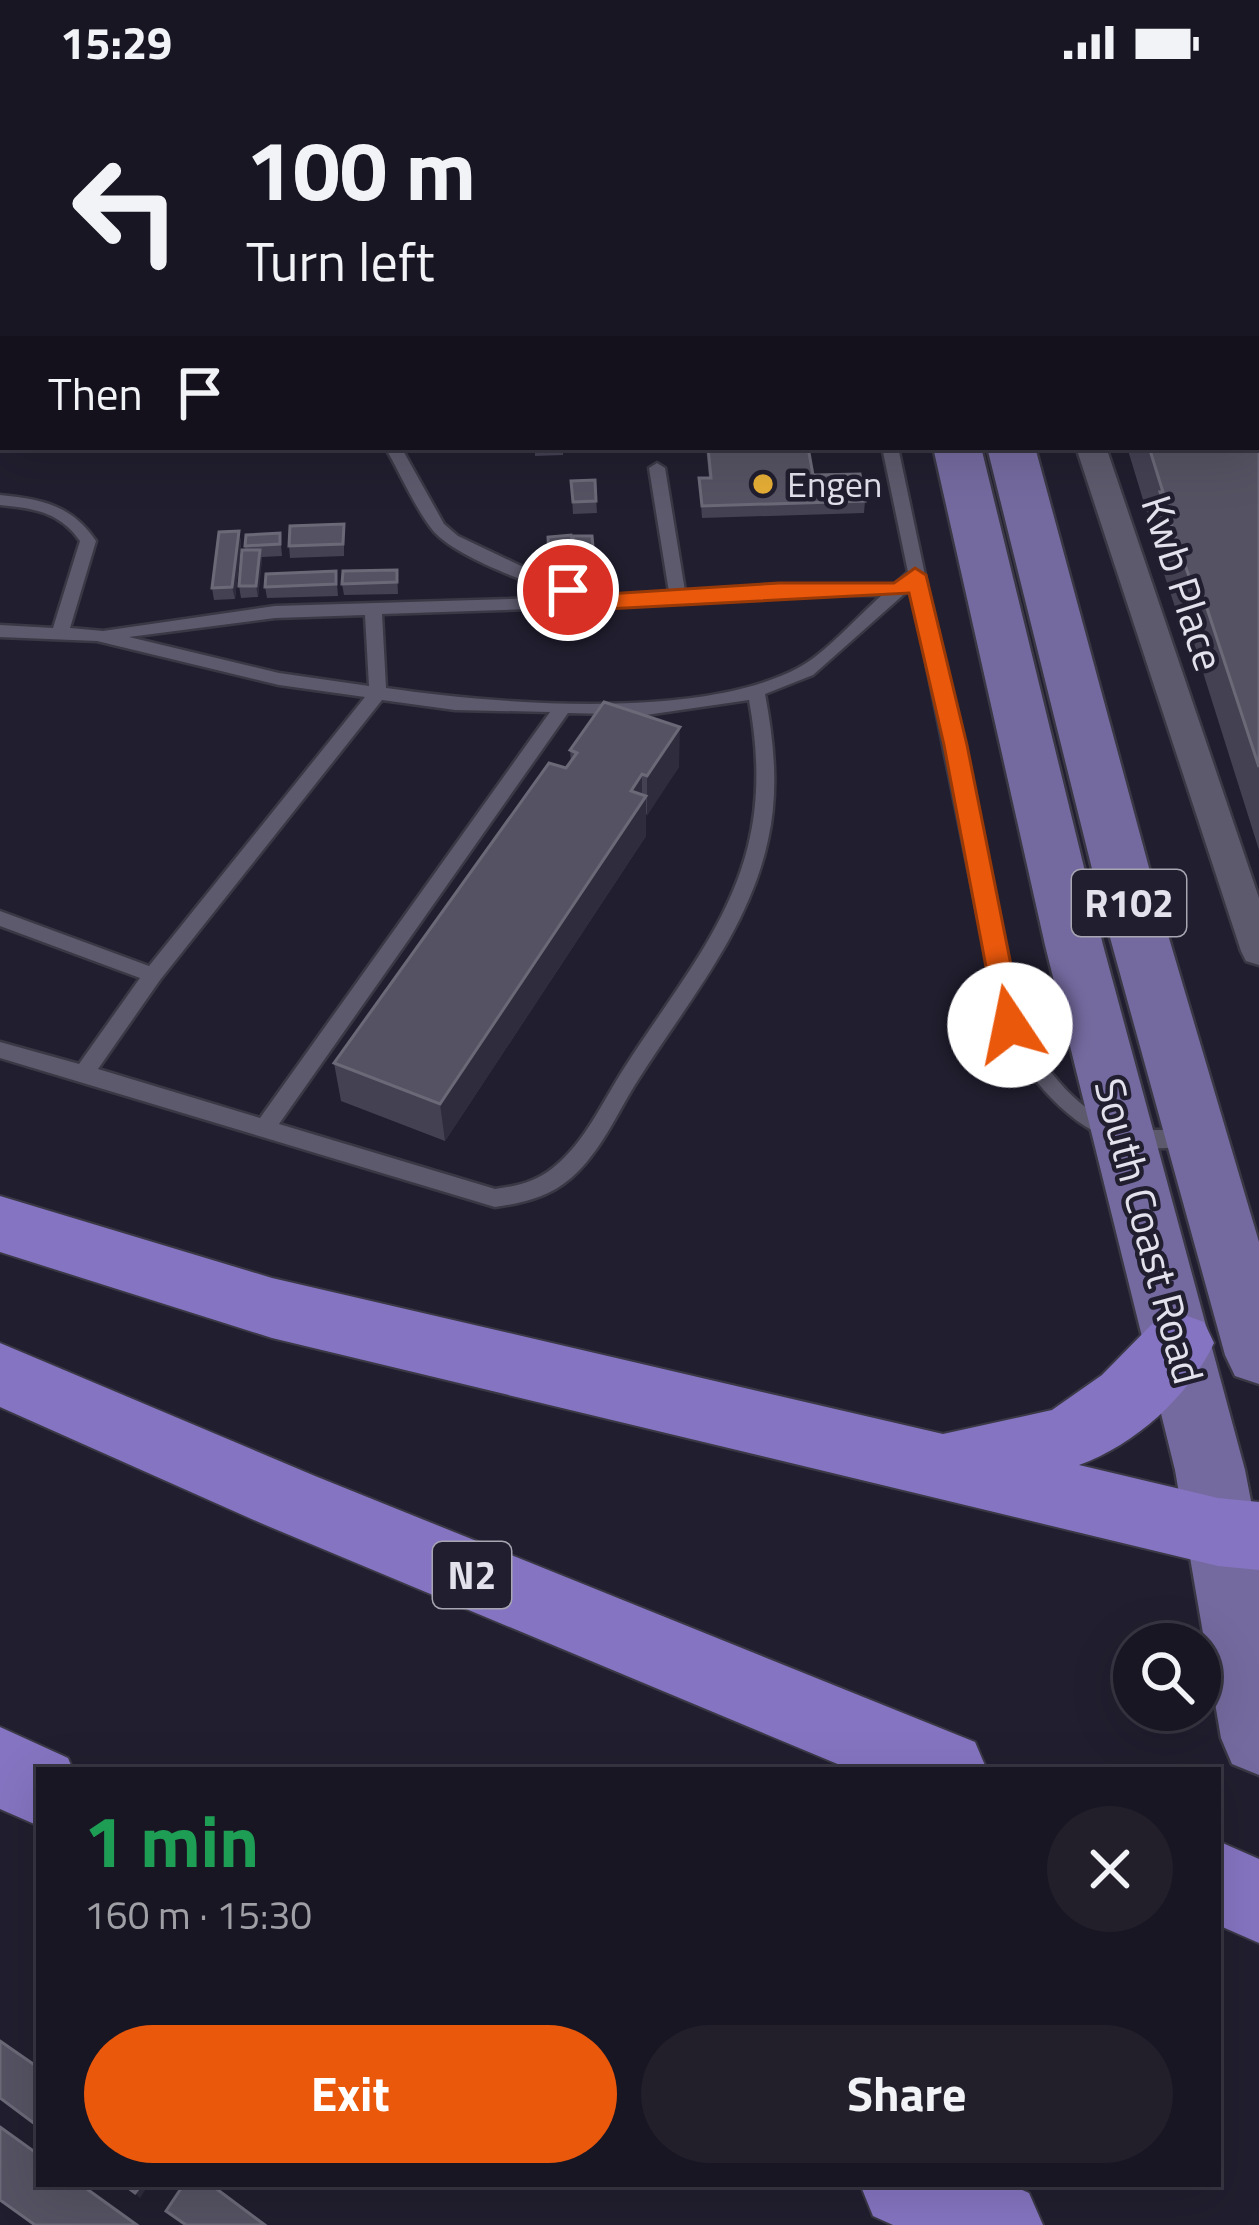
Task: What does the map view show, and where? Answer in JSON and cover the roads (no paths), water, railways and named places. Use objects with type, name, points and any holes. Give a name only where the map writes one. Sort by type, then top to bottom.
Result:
[{"type":"highway","points":[[0,1224],[272,1308],[1239,1534]]},
{"type":"highway","points":[[931,1464],[1049,1447],[1089,1430],[1126,1403],[1179,1343]]},
{"type":"highway","name":"N2","points":[[0,1373],[289,1500],[940,1767]]},
{"type":"highway","points":[[0,1767],[36,1785]]},
{"type":"highway","points":[[1221,1884],[1259,1900]]},
{"type":"highway","points":[[912,2187],[997,2225]]},
{"type":"main road","name":"South Coast Road","points":[[958,450],[1210,1470],[1239,1534],[1259,1738]]},
{"type":"main road","name":"South Coast Road","points":[[1012,450],[1196,1138],[1241,1226],[1259,1355]]},
{"type":"street","name":"Kwb Place","points":[[1092,450],[1259,951]]},
{"type":"lane","points":[[395,450],[438,527],[466,550],[606,602]]},
{"type":"lane","points":[[891,450],[956,745],[1010,1025],[1032,1067],[1065,1100],[1124,1135],[1196,1138]]},
{"type":"lane","points":[[657,468],[678,597]]},
{"type":"lane","points":[[0,500],[60,511],[74,518],[88,542],[60,634]]},
{"type":"lane","points":[[97,635],[279,679],[455,704],[702,705],[787,681],[826,659],[915,575]]},
{"type":"lane","points":[[0,632],[97,635],[275,612],[606,602],[779,590],[899,590]]},
{"type":"lane","points":[[84,1073],[153,975],[378,693],[373,609]]},
{"type":"lane","points":[[0,1050],[495,1198],[536,1193],[571,1166],[720,932],[752,866],[765,808],[768,746],[756,691]]},
{"type":"lane","points":[[263,1130],[563,707]]},
{"type":"lane","points":[[0,918],[153,975]]},
{"type":"place","name":"Engen","points":[[763,484]]}]
